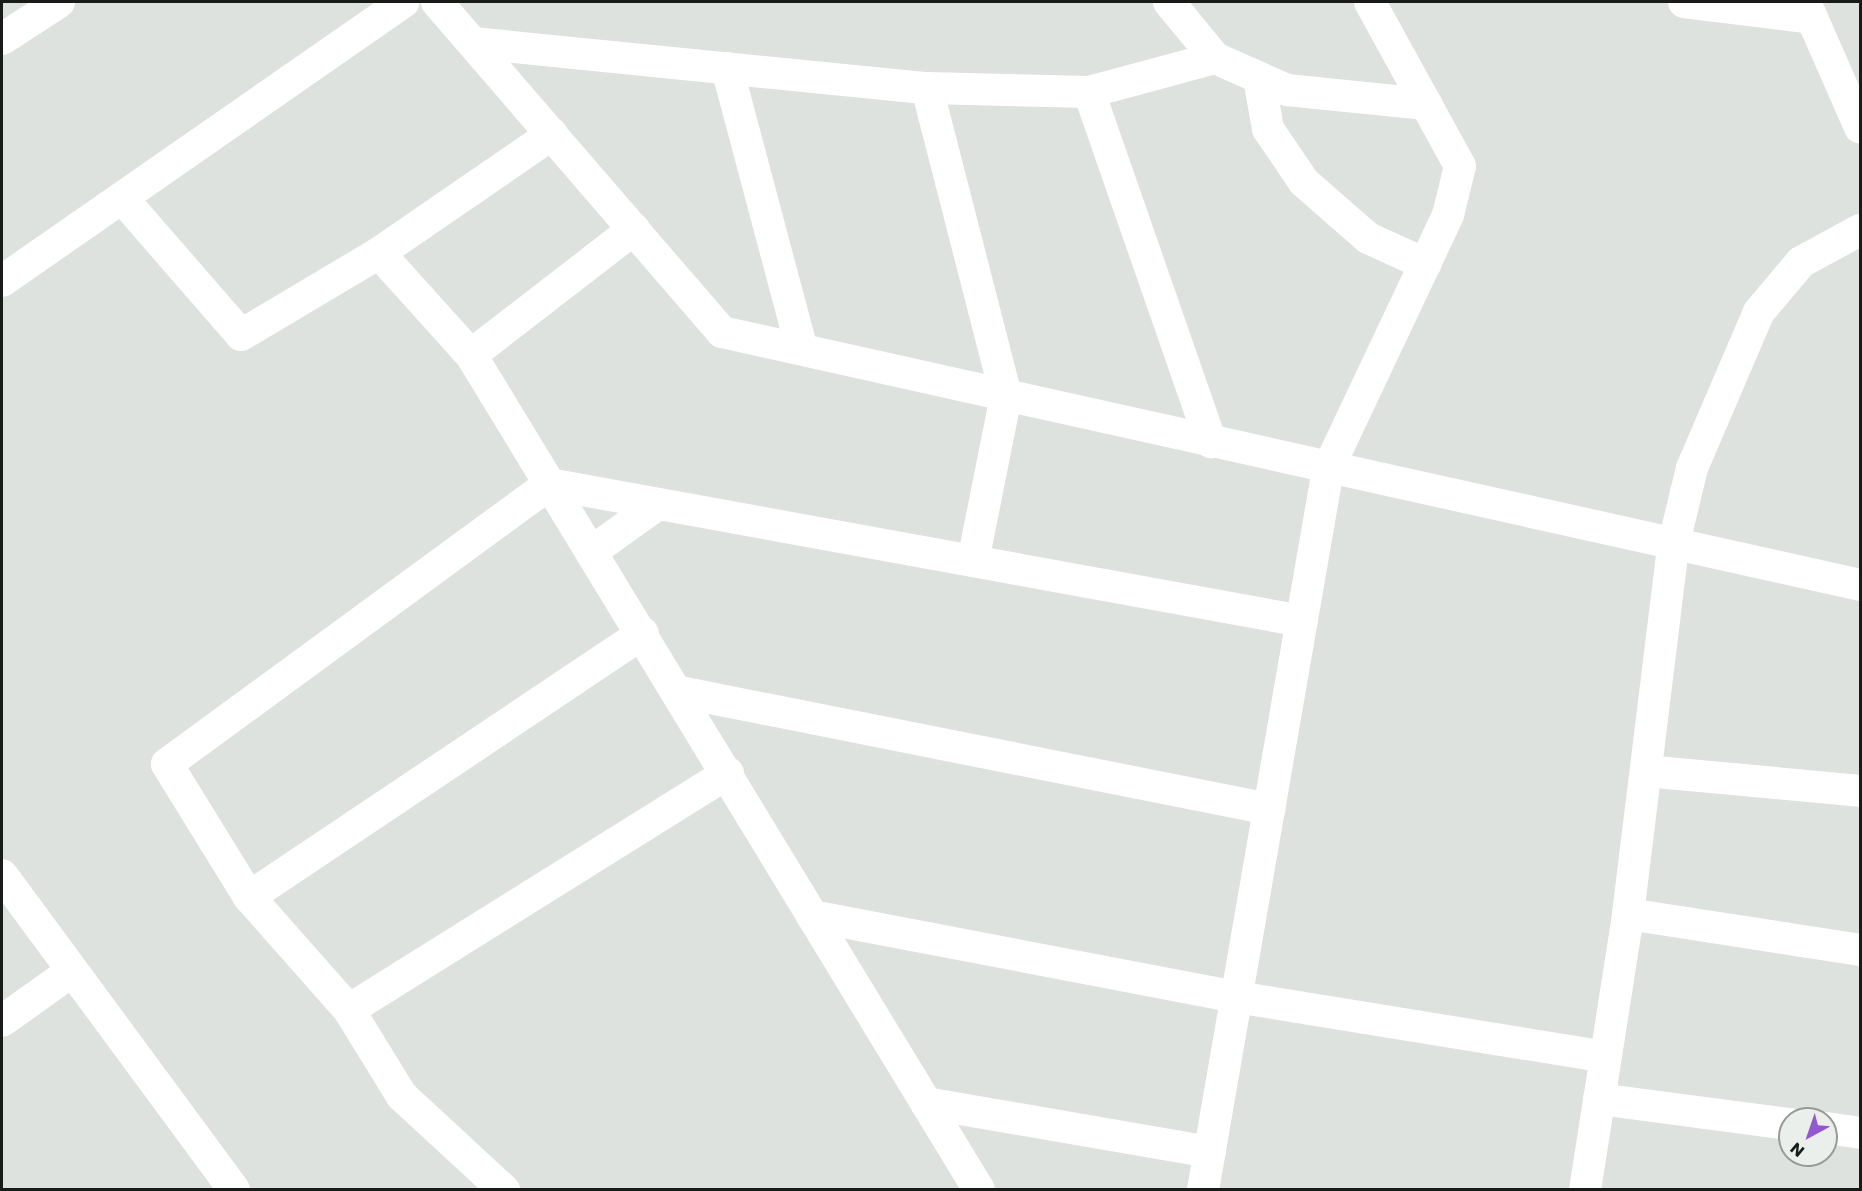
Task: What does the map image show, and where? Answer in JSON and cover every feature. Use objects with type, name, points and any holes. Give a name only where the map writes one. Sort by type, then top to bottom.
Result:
[{"type":"street","points":[[2,39],[58,2]]},
{"type":"street","points":[[2,281],[404,2]]},
{"type":"street","points":[[437,2],[722,332],[1673,547],[1860,585]]},
{"type":"street","points":[[1169,2],[1215,58],[1287,90],[1426,104]]},
{"type":"street","points":[[1203,1190],[1328,469],[1448,215],[1460,166],[1370,2]]},
{"type":"street","points":[[1684,2],[1808,10],[1860,127]]},
{"type":"street","points":[[473,43],[927,88],[1089,92],[1215,58]]},
{"type":"street","points":[[727,68],[802,349]]},
{"type":"street","points":[[1259,78],[1268,129],[1304,182],[1368,238],[1425,264]]},
{"type":"street","points":[[927,88],[1006,396],[973,561]]},
{"type":"street","points":[[1089,92],[1211,442]]},
{"type":"street","points":[[122,198],[242,335],[379,254],[552,134]]},
{"type":"street","points":[[471,355],[634,229]]},
{"type":"street","points":[[1586,1190],[1628,914],[1673,547],[1692,468],[1759,312],[1801,262],[1860,230]]},
{"type":"street","points":[[379,254],[471,355],[591,552],[680,692],[812,916],[979,1190]]},
{"type":"street","points":[[504,1190],[402,1096],[349,1010],[249,897],[167,764],[549,484],[1302,621]]},
{"type":"street","points":[[591,552],[658,504]]},
{"type":"street","points":[[249,897],[643,633]]},
{"type":"street","points":[[680,692],[1269,809]]},
{"type":"street","points":[[1646,771],[1860,791]]},
{"type":"street","points":[[349,1010],[728,773]]},
{"type":"street","points":[[2,875],[234,1190]]},
{"type":"street","points":[[1628,914],[1860,950]]},
{"type":"street","points":[[812,916],[1236,997],[1605,1057]]},
{"type":"street","points":[[2,1021],[72,970]]},
{"type":"street","points":[[1599,1099],[1778,1122]]},
{"type":"street","points":[[926,1103],[1210,1152]]},
{"type":"street","points":[[1838,1130],[1860,1133]]}]
